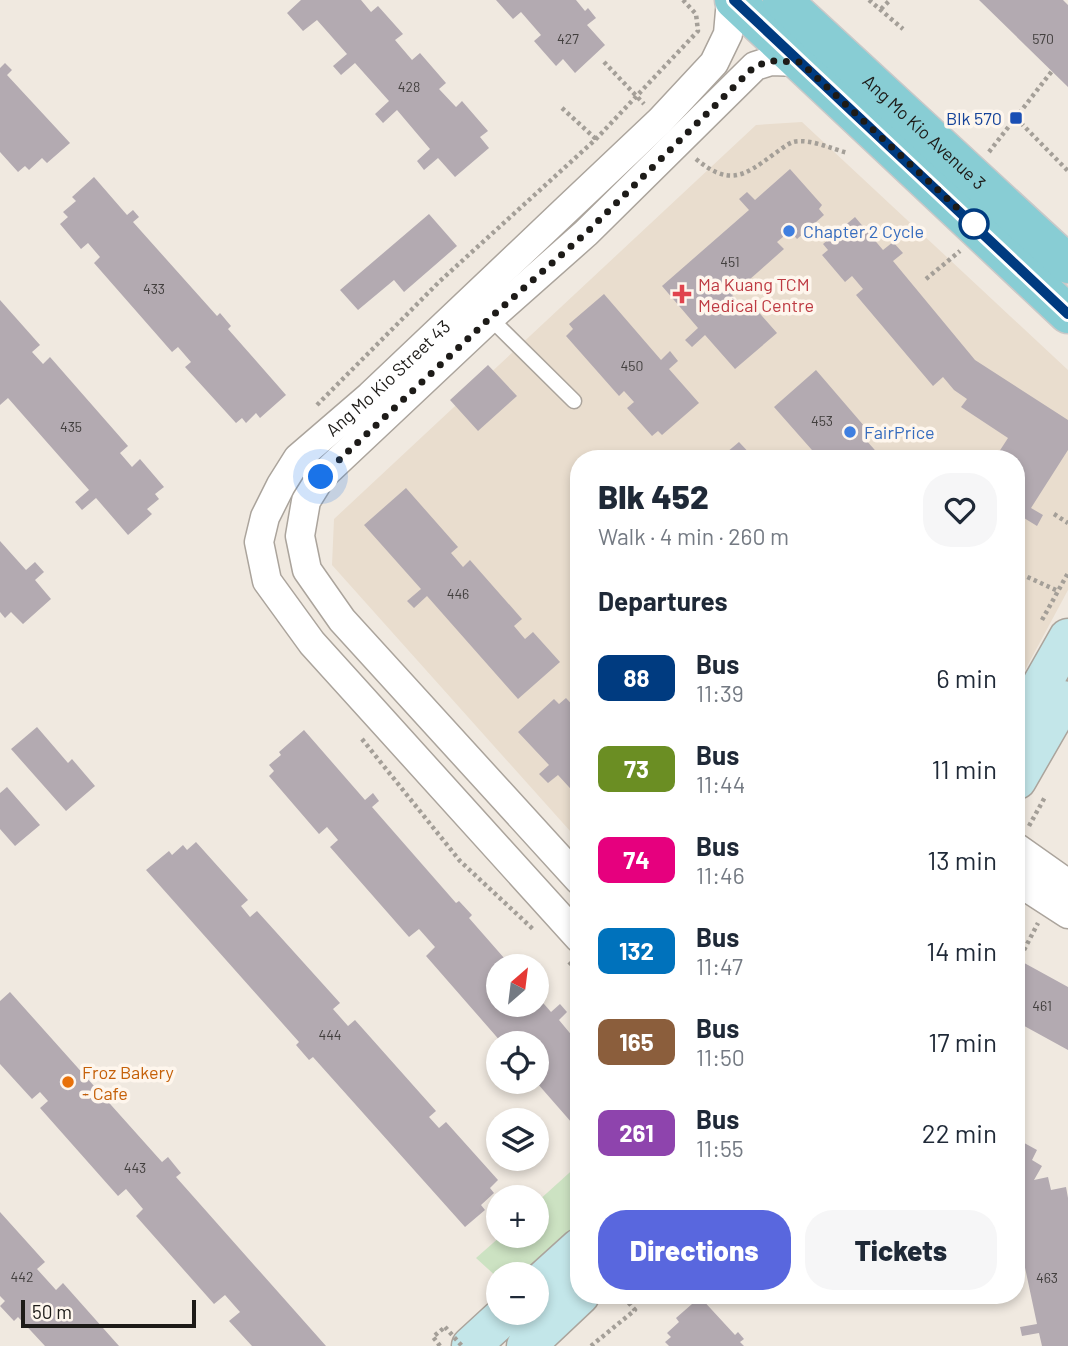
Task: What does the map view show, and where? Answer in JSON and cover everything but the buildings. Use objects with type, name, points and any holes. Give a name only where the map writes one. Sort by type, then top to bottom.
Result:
[{"type":"main road","name":"Ang Mo Kio Avenue 3","points":[[732,0],[1068,314]]},
{"type":"main road","name":"Ang Mo Kio Avenue 3","points":[[782,0],[1068,264]]},
{"type":"main road","points":[[1025,714],[1068,638]]},
{"type":"main road","points":[[1033,785],[1068,692]]},
{"type":"main road","points":[[549,1275],[570,1256]]},
{"type":"main road","points":[[526,1346],[570,1304]]},
{"type":"main road","points":[[458,1336],[486,1323]]},
{"type":"street","name":"Ang Mo Kio Street 43","points":[[570,870],[342,620],[307,570],[300,536],[306,500],[379,404],[481,308],[619,159],[714,64],[728,34],[732,0]]},
{"type":"street","name":"Ang Mo Kio Street 43","points":[[481,308],[586,233],[755,66],[771,61],[800,62]]},
{"type":"street","name":"Ang Mo Kio Street 43","points":[[379,404],[298,458],[265,517],[259,542],[267,581],[312,643],[570,946]]},
{"type":"street","points":[[1025,854],[1068,884]]},
{"type":"street","points":[[1025,886],[1068,914]]},
{"type":"lane","points":[[481,308],[574,401]]},
{"type":"path","points":[[310,413],[347,372],[440,281],[596,139],[698,31],[696,14],[683,0]]},
{"type":"path","points":[[869,0],[903,29]]},
{"type":"path","points":[[880,10],[890,0]]},
{"type":"path","points":[[604,62],[638,97]]},
{"type":"path","points":[[971,175],[1052,71]]},
{"type":"path","points":[[562,108],[619,159]]},
{"type":"path","points":[[1016,118],[1068,171]]},
{"type":"path","points":[[687,168],[696,159],[717,173],[736,176],[754,169],[793,142],[848,153]]},
{"type":"path","points":[[926,279],[960,251]]},
{"type":"path","points":[[1054,514],[1068,523]]},
{"type":"path","points":[[1025,576],[1058,592]]},
{"type":"path","points":[[356,732],[460,861],[538,933]]},
{"type":"path","points":[[1025,816],[1033,785]]},
{"type":"path","points":[[1025,948],[1032,936]]},
{"type":"path","points":[[591,1346],[635,1310],[631,1304]]},
{"type":"path","points":[[440,1346],[433,1337],[458,1336],[462,1346]]},
{"type":"shaded area","points":[[802,122],[1068,370],[1068,590],[1025,670],[1025,450],[570,450],[570,831],[332,565],[334,519],[756,125]]},
{"type":"green space","points":[[570,1172],[570,1254],[549,1267],[549,1262],[486,1262],[486,1267],[476,1258],[487,1248],[549,1248],[549,1191]]},
{"type":"bus line","name":"88","points":[[734,0],[1068,314]]},
{"type":"place","name":"Blk 570","points":[[1016,118]]},
{"type":"place","name":"Chapter 2 Cycle","points":[[789,231]]},
{"type":"place","name":"Ma Kuang TCM Medical Centre","points":[[682,294]]},
{"type":"place","name":"FairPrice","points":[[850,432]]},
{"type":"place","name":"Froz Bakery - Cafe","points":[[68,1082]]},
{"type":"route","points":[[321,477],[490,318],[586,233],[755,66],[771,61],[800,62],[981,230],[974,224]]}]
